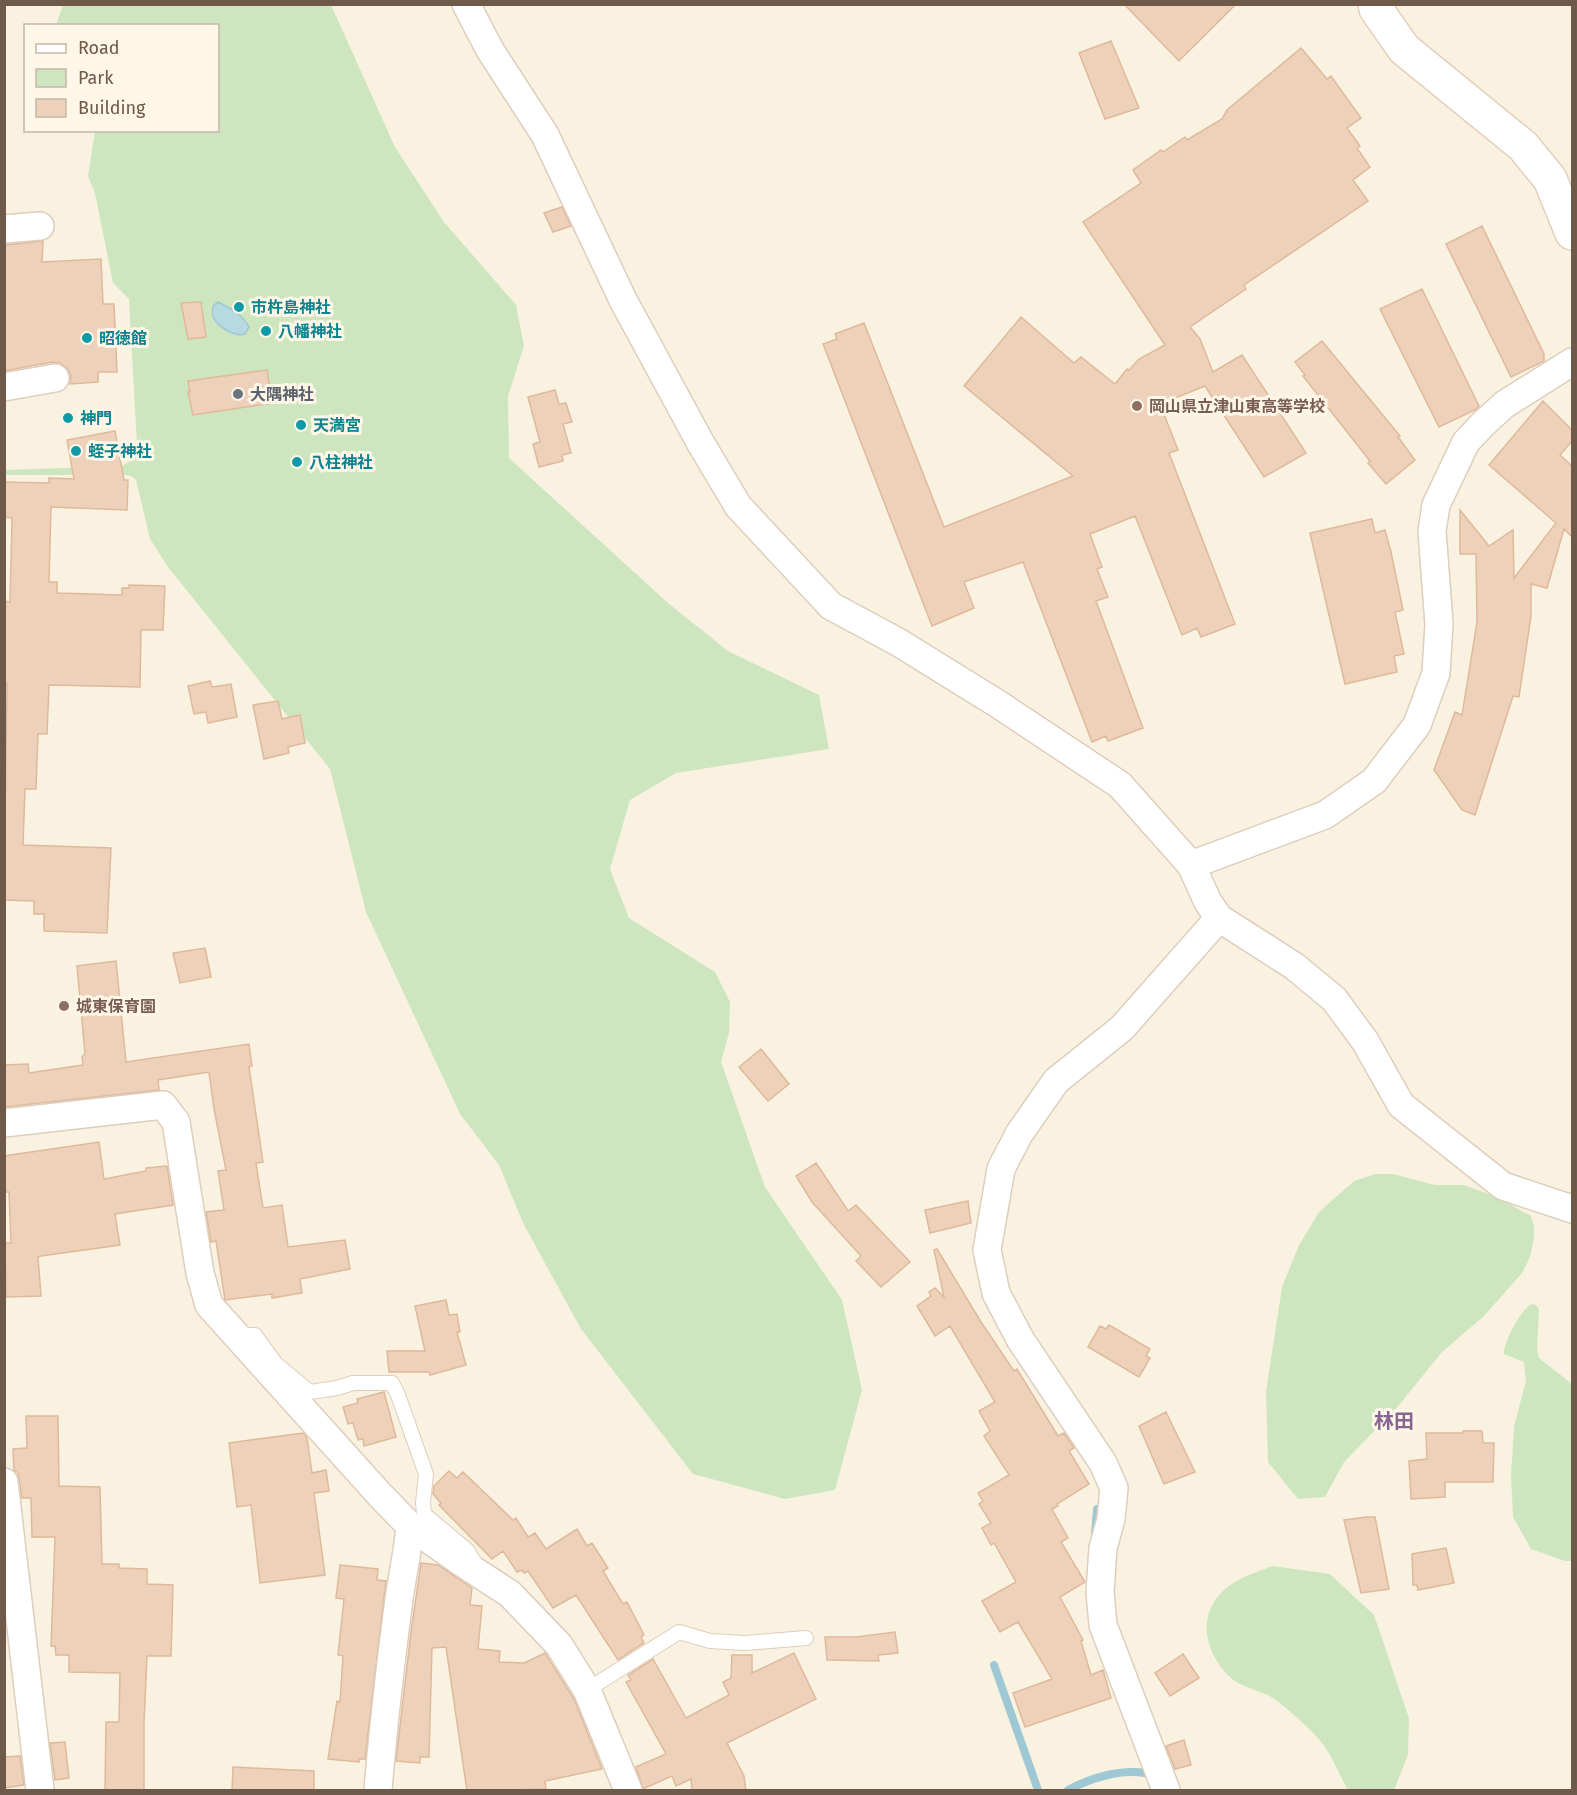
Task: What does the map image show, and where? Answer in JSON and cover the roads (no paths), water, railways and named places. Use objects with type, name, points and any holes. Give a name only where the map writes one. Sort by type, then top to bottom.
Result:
[{"type":"street","points":[[466,4],[490,50],[545,135],[622,300],[738,506],[831,606],[998,704],[1120,785],[1191,865],[1208,902],[1219,918],[1294,966],[1334,999],[1365,1041],[1401,1105],[1503,1186],[1572,1209]]},
{"type":"street","points":[[1375,4],[1376,9],[1404,49],[1524,146],[1550,179],[1572,232]]},
{"type":"street","points":[[4,229],[40,225]]},
{"type":"street","points":[[1191,865],[1325,815],[1374,781],[1417,725],[1436,673],[1440,624],[1432,531],[1439,496],[1466,442],[1484,423],[1505,404],[1572,362]]},
{"type":"street","points":[[4,387],[55,378]]},
{"type":"street","points":[[1166,1791],[1103,1625],[1100,1592],[1103,1548],[1111,1520],[1114,1488],[1103,1463],[1015,1330],[996,1293],[987,1250],[1001,1169],[1019,1134],[1056,1081],[1122,1028],[1219,918]]},
{"type":"street","points":[[4,1123],[163,1106],[176,1122],[200,1274],[209,1305],[410,1526],[510,1594],[559,1645],[587,1690],[628,1791]]},
{"type":"street","points":[[4,1482],[40,1791]]},
{"type":"street","points":[[378,1791],[396,1619],[400,1586],[409,1552],[410,1526]]},
{"type":"lane","points":[[236,1335],[255,1335],[276,1364],[310,1392],[353,1383],[392,1383],[426,1474],[424,1514],[467,1550],[483,1576]]},
{"type":"lane","points":[[587,1690],[680,1632],[710,1641],[745,1643],[806,1638]]},
{"type":"water","points":[[218,302],[240,315],[249,327],[245,334],[232,333],[218,324],[213,315],[213,306]]},
{"type":"waterway","points":[[1095,1534],[1097,1509]]},
{"type":"waterway","points":[[994,1665],[1038,1790]]},
{"type":"waterway","points":[[1068,1790],[1105,1775],[1126,1772],[1145,1773]]},
{"type":"place","name":"市杵島神社","points":[[239,307]]},
{"type":"place","name":"八幡神社","points":[[266,331]]},
{"type":"place","name":"昭徳館","points":[[87,338]]},
{"type":"place","name":"大隅神社","points":[[238,394]]},
{"type":"place","name":"岡山県立津山東高等学校","points":[[1137,406]]},
{"type":"place","name":"神門","points":[[68,418]]},
{"type":"place","name":"天満宮","points":[[301,425]]},
{"type":"place","name":"蛭子神社","points":[[76,451]]},
{"type":"place","name":"八柱神社","points":[[297,462]]},
{"type":"place","name":"城東保育園","points":[[64,1006]]},
{"type":"district","name":"林田","points":[[1394,1421]]}]
